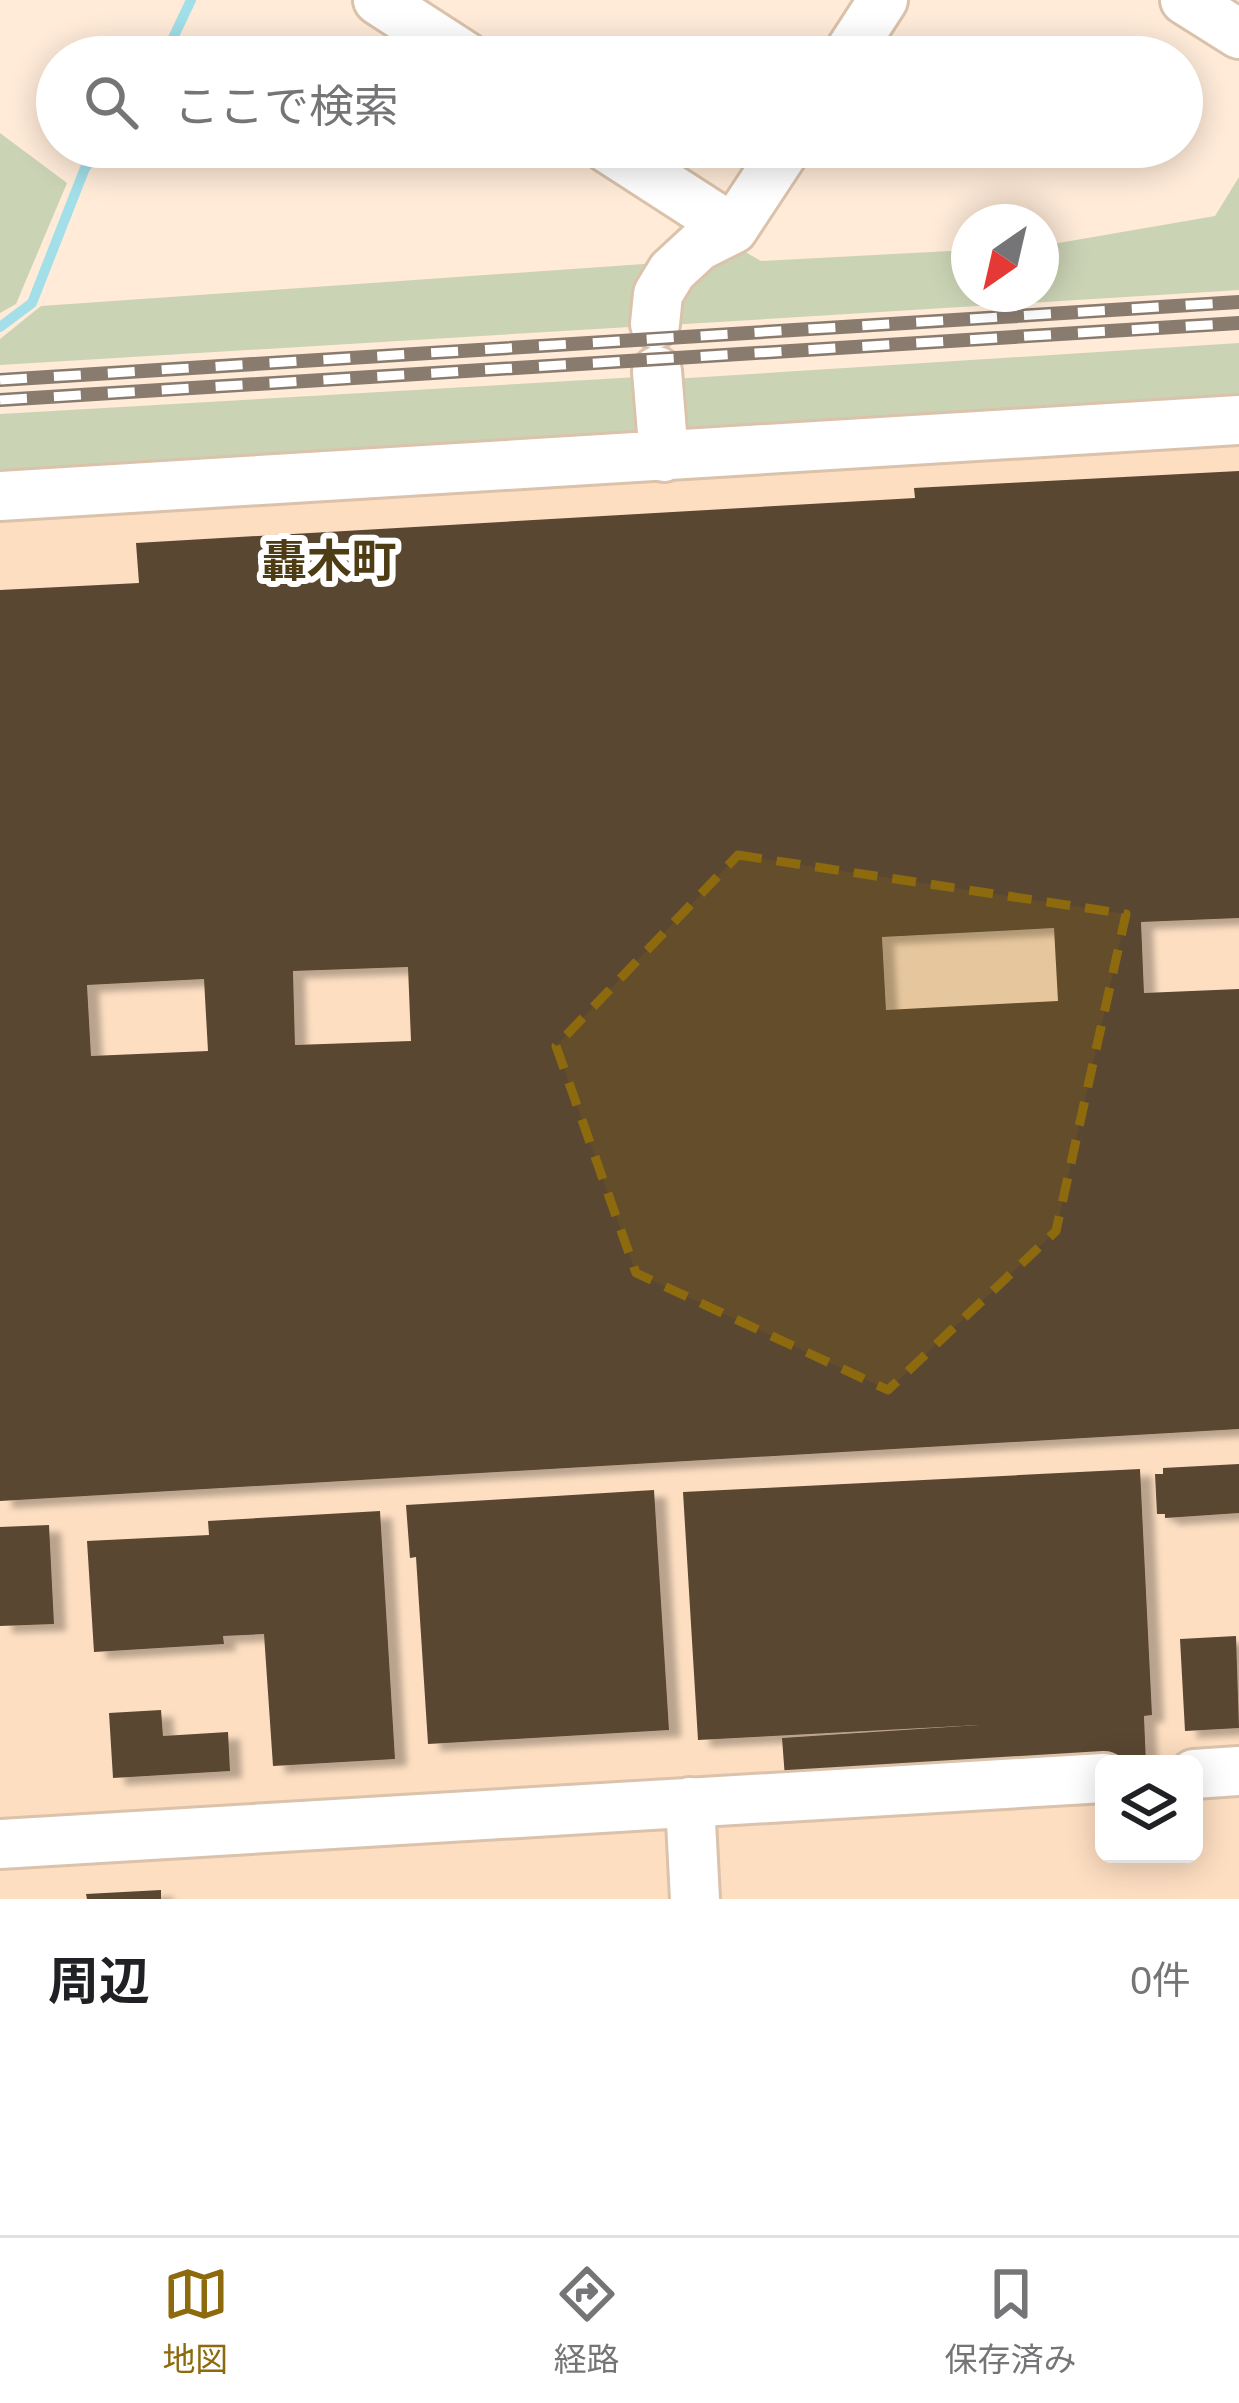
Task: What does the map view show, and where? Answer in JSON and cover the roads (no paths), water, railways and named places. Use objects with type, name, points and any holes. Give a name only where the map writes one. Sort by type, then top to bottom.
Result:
[{"type":"street","points":[[378,0],[434,36]]},
{"type":"street","points":[[860,36],[883,0]]},
{"type":"street","points":[[1184,0],[1239,34]]},
{"type":"street","points":[[639,168],[733,229]]},
{"type":"street","points":[[655,323],[658,294],[672,271],[700,246],[733,229],[773,168]]},
{"type":"street","points":[[657,371],[664,457]]},
{"type":"street","points":[[0,496],[1239,420]]},
{"type":"street","points":[[1203,1774],[1239,1772]]},
{"type":"street","points":[[0,1844],[1095,1779]]},
{"type":"street","points":[[690,1802],[695,1899]]},
{"type":"waterway","points":[[174,36],[191,0]]},
{"type":"waterway","points":[[0,327],[32,303],[85,168]]},
{"type":"railway","points":[[0,380],[1239,302]]},
{"type":"railway","points":[[0,400],[1239,323]]},
{"type":"district","name":"轟木町","points":[[329,561]]}]
